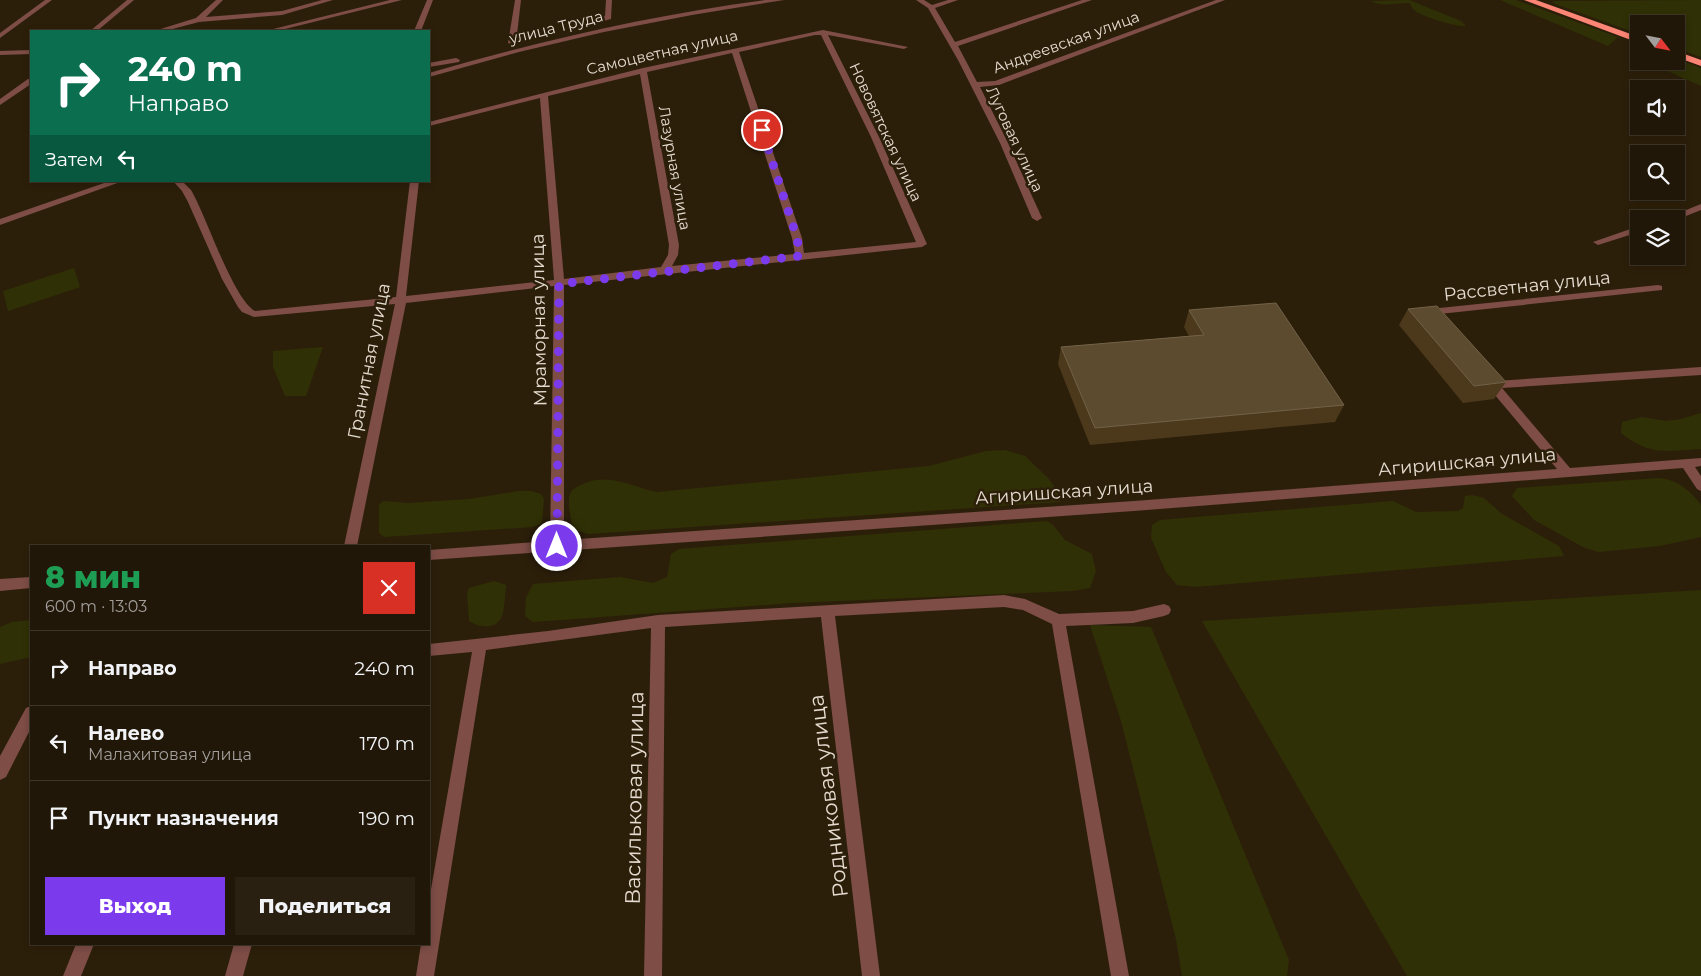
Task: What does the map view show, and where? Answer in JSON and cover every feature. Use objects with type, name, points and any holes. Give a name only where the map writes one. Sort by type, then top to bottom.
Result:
[{"type":"highway","points":[[1528,0],[1630,37]]},
{"type":"highway","points":[[1685,57],[1701,63]]},
{"type":"street","points":[[0,36],[49,0]]},
{"type":"street","points":[[94,30],[131,0]]},
{"type":"street","points":[[199,20],[220,0]]},
{"type":"street","points":[[162,30],[199,20],[282,13],[330,0]]},
{"type":"street","points":[[273,30],[399,0]]},
{"type":"street","points":[[417,30],[430,0]]},
{"type":"street","points":[[512,43],[518,0]]},
{"type":"street","name":"улица Труда","points":[[574,28],[605,19],[608,15],[609,0]]},
{"type":"street","name":"улица Труда","points":[[430,75],[569,37],[697,8],[780,0]]},
{"type":"street","name":"Луговая улица","points":[[919,0],[931,8],[954,45],[1004,143],[1037,218]]},
{"type":"street","points":[[931,8],[955,0]]},
{"type":"street","points":[[954,45],[1089,0]]},
{"type":"street","name":"Андреевская улица","points":[[974,85],[996,83],[1222,0]]},
{"type":"street","name":"улица Труда","points":[[430,65],[481,54],[512,43],[558,32]]},
{"type":"street","name":"Самоцветная улица","points":[[430,124],[644,70],[803,35],[823,32],[869,42],[904,46]]},
{"type":"street","name":"Нововятская улица","points":[[800,256],[922,244],[874,137],[823,32]]},
{"type":"street","points":[[178,182],[186,190],[227,279],[243,307],[254,314],[559,284],[665,270],[800,256],[797,238],[735,50]]},
{"type":"street","points":[[0,53],[29,53]]},
{"type":"street","name":"Лазурная улица","points":[[644,70],[674,245],[673,255],[665,270]]},
{"type":"street","points":[[0,103],[30,82]]},
{"type":"street","name":"Мраморная улица","points":[[544,94],[559,284],[557,546]]},
{"type":"street","points":[[0,222],[117,182]]},
{"type":"street","name":"Гранитная улица","points":[[350,545],[360,489],[401,300],[415,182]]},
{"type":"street","points":[[1685,214],[1701,208]]},
{"type":"street","points":[[1598,242],[1630,232]]},
{"type":"street","name":"Рассветная улица","points":[[1433,316],[1658,288]]},
{"type":"street","points":[[1480,370],[1567,472]]},
{"type":"street","points":[[1493,385],[1701,371]]},
{"type":"street","name":"Агиришская улица","points":[[430,555],[1134,506],[1701,462]]},
{"type":"street","points":[[1686,463],[1701,486]]},
{"type":"street","points":[[0,585],[30,583]]},
{"type":"street","points":[[430,650],[548,637],[658,621],[827,610],[1004,601],[1026,604],[1058,620],[1133,617],[1164,610]]},
{"type":"street","name":"Родниковая улица","points":[[827,610],[871,976]]},
{"type":"street","points":[[1058,620],[1120,976]]},
{"type":"street","name":"Васильковая улица","points":[[653,976],[658,621]]},
{"type":"street","points":[[425,976],[480,644]]},
{"type":"street","points":[[0,772],[30,715]]},
{"type":"street","points":[[72,976],[85,945]]},
{"type":"street","points":[[234,976],[243,945]]},
{"type":"shaded area","points":[[1409,0],[1461,21],[1466,26],[1429,18],[1416,12],[1410,3],[1380,4],[1371,1]]},
{"type":"shaded area","points":[[1500,0],[1516,0],[1618,37],[1608,46]]},
{"type":"shaded area","points":[[1701,0],[1701,57],[1685,51],[1685,15],[1630,15],[1630,31],[1555,4],[1552,1]]},
{"type":"shaded area","points":[[1685,62],[1701,68],[1701,86],[1665,70],[1685,70]]},
{"type":"shaded area","points":[[74,268],[80,287],[8,311],[3,291]]},
{"type":"shaded area","points":[[323,347],[306,396],[285,396],[273,367],[273,351]]},
{"type":"shaded area","points":[[1701,413],[1701,449],[1668,451],[1650,449],[1621,433],[1622,422],[1642,417],[1666,421]]},
{"type":"shaded area","points":[[1005,450],[1025,456],[1048,478],[1060,494],[1060,502],[589,534],[578,531],[572,526],[569,506],[570,494],[581,485],[600,479],[619,481],[657,492],[929,466],[986,451]]},
{"type":"shaded area","points":[[1659,478],[1678,483],[1701,505],[1701,537],[1660,546],[1598,552],[1583,547],[1534,520],[1512,496],[1517,488]]},
{"type":"shaded area","points":[[519,491],[531,491],[541,494],[544,499],[542,523],[533,527],[384,537],[379,533],[379,505],[383,501],[408,503],[469,499]]},
{"type":"shaded area","points":[[1472,495],[1484,498],[1502,514],[1559,546],[1564,556],[1195,587],[1177,585],[1166,572],[1151,538],[1152,525],[1160,520],[1393,501],[1416,512],[1458,511],[1463,508],[1465,496]]},
{"type":"shaded area","points":[[1047,521],[1053,525],[1065,540],[1092,554],[1096,571],[1090,588],[1072,591],[792,603],[533,622],[525,616],[526,598],[533,584],[620,577],[653,583],[667,577],[671,554],[679,549]]},
{"type":"shaded area","points":[[494,581],[506,585],[501,618],[491,626],[477,625],[469,621],[467,594],[469,588]]},
{"type":"shaded area","points":[[1701,590],[1701,976],[1407,976],[1202,621]]},
{"type":"shaded area","points":[[30,620],[30,657],[0,664],[0,627],[12,622]]},
{"type":"shaded area","points":[[1090,625],[1151,627],[1289,960],[1287,976],[1182,976],[1176,939],[1121,721]]},
{"type":"building","points":[[1276,303],[1344,405],[1095,428],[1061,347],[1204,335],[1189,310]]},
{"type":"building","points":[[1437,306],[1506,382],[1474,386],[1408,309]]},
{"type":"route","points":[[557,546],[559,284],[665,270],[800,256],[797,238],[762,130]]}]
